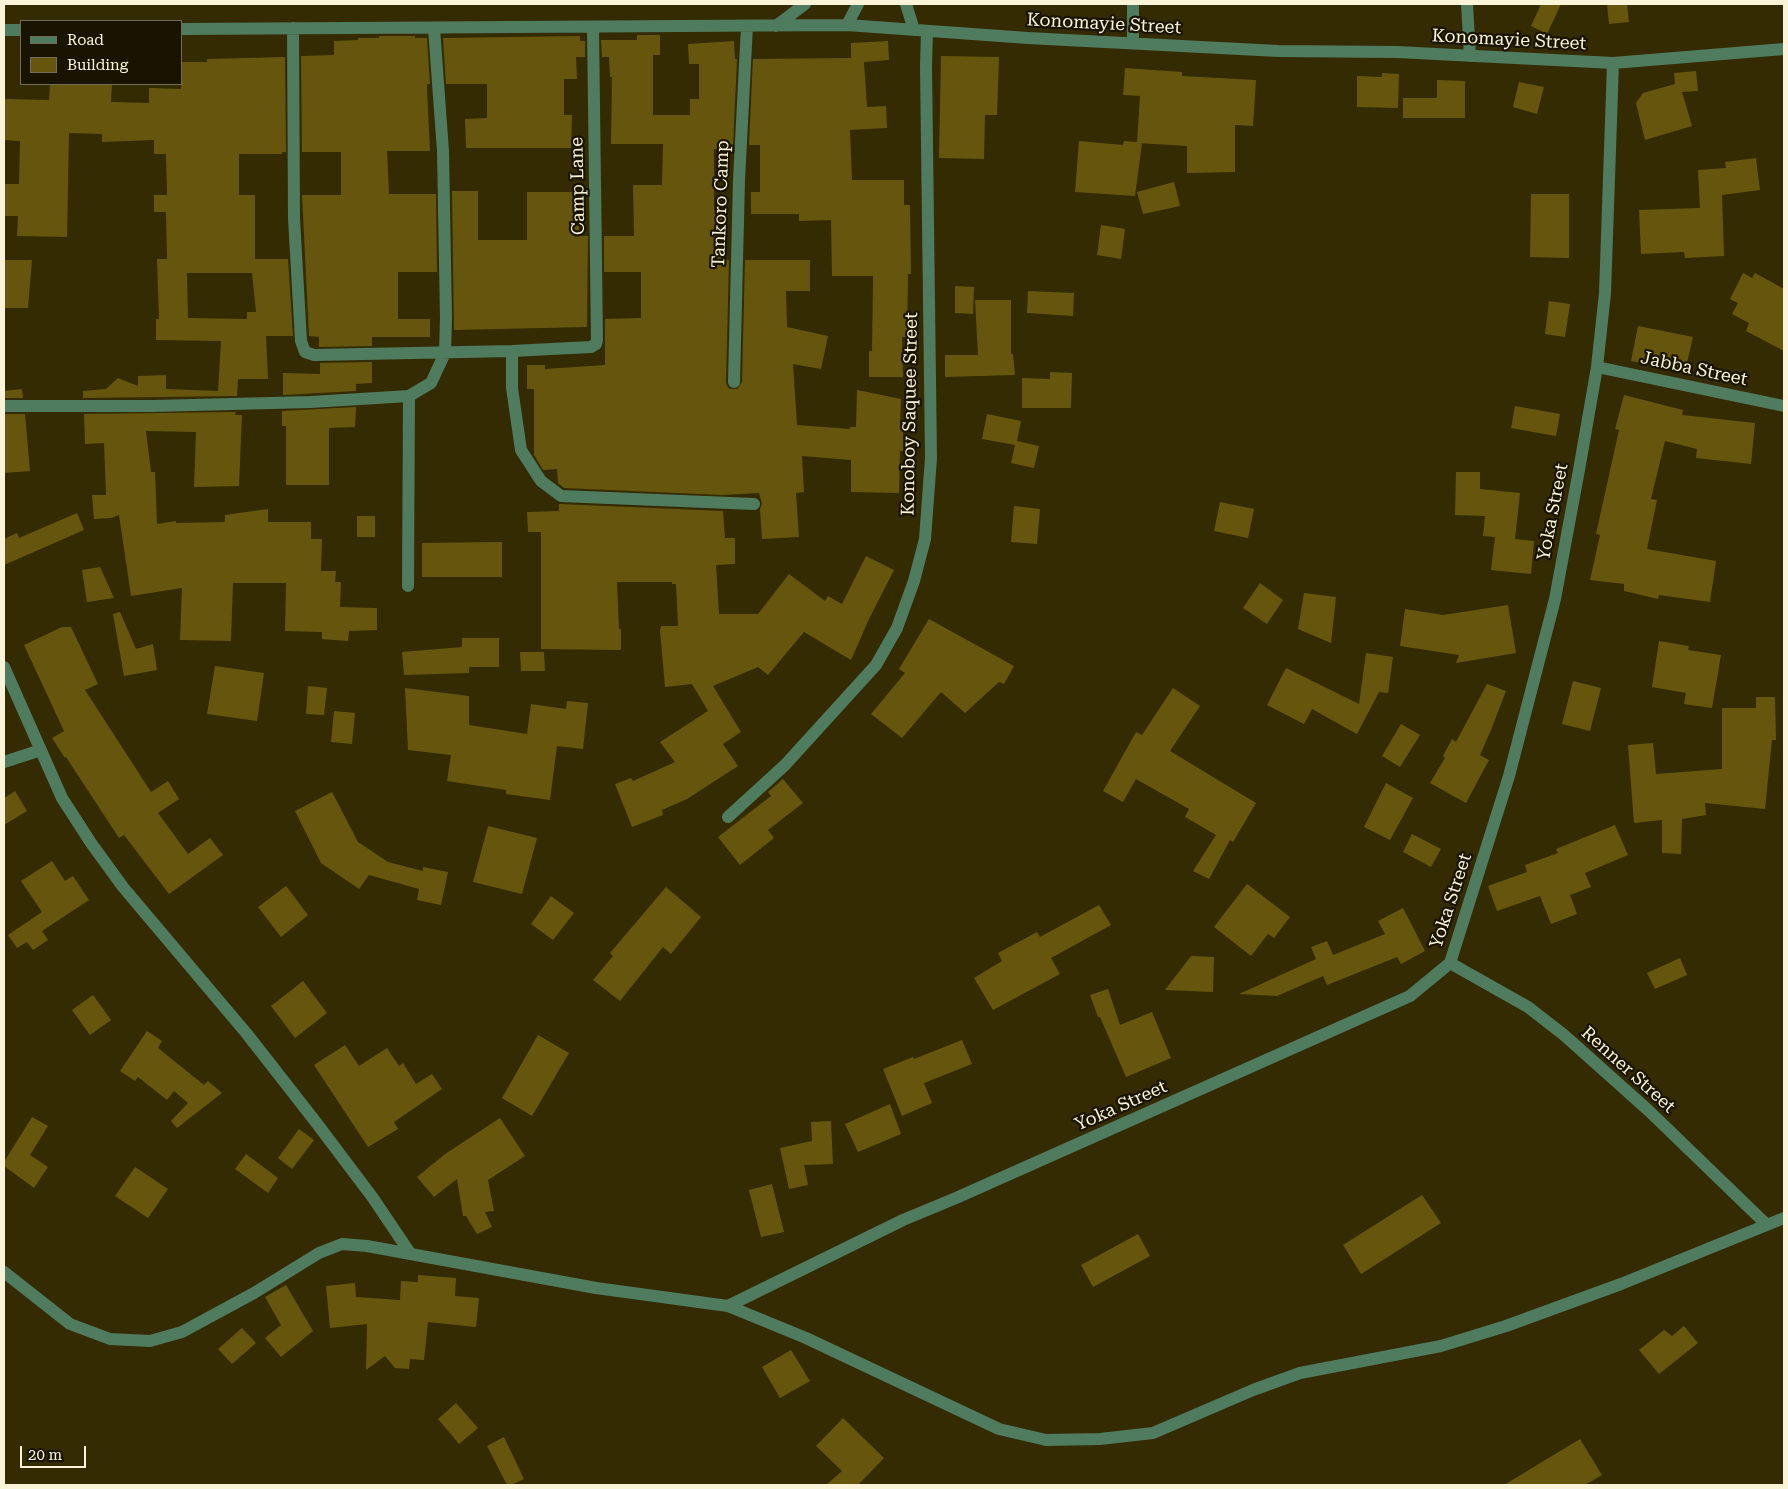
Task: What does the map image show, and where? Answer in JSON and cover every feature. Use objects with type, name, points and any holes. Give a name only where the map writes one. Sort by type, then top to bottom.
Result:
[{"type":"street","points":[[776,26],[805,4]]},
{"type":"street","points":[[847,25],[858,4]]},
{"type":"street","points":[[906,4],[914,30]]},
{"type":"street","points":[[1133,4],[1133,43]]},
{"type":"street","points":[[1467,4],[1470,56]]},
{"type":"street","name":"Konomayie Street","points":[[182,29],[847,25],[1133,43],[1278,50],[1397,52],[1613,63],[1784,49]]},
{"type":"street","name":"Tankoro Camp","points":[[734,382],[739,180],[747,26]]},
{"type":"street","name":"Camp Lane","points":[[512,351],[591,347],[596,344],[597,340],[593,27]]},
{"type":"street","points":[[293,28],[294,218],[301,341],[305,352],[314,355],[512,351],[512,388],[521,450],[541,481],[561,496],[754,504]]},
{"type":"street","points":[[4,406],[153,406],[311,402],[409,396],[432,383],[445,353],[443,151],[434,28]]},
{"type":"street","points":[[4,30],[20,30]]},
{"type":"street","name":"Konoboy Saquee Street","points":[[728,817],[784,765],[876,665],[897,628],[914,581],[925,539],[931,458],[926,66],[928,31]]},
{"type":"street","name":"Yoka Street","points":[[728,1306],[903,1220],[1410,996],[1450,963],[1509,776],[1555,599],[1597,366],[1605,294],[1613,63]]},
{"type":"street","name":"Jabba Street","points":[[1597,366],[1784,406]]},
{"type":"street","points":[[408,586],[409,396]]},
{"type":"street","points":[[4,667],[62,798],[90,843],[247,1034],[373,1198],[410,1253]]},
{"type":"street","points":[[4,762],[40,750]]},
{"type":"street","name":"Renner Street","points":[[1450,963],[1528,1008],[1564,1035],[1648,1110],[1766,1224]]},
{"type":"street","points":[[4,1272],[70,1324],[110,1339],[150,1341],[182,1332],[254,1293],[319,1253],[342,1244],[367,1246],[587,1286],[728,1306],[806,1338],[999,1429],[1046,1440],[1100,1439],[1153,1434],[1253,1390],[1300,1373],[1442,1346],[1506,1326],[1621,1284],[1784,1218]]},
{"type":"building","points":[[1541,4],[1561,4],[1547,34],[1531,26]]},
{"type":"building","points":[[1607,4],[1627,4],[1629,22],[1609,24]]},
{"type":"building","points":[[637,35],[660,35],[660,55],[653,55],[653,115],[690,115],[690,99],[699,99],[699,64],[689,64],[688,44],[734,41],[735,59],[737,59],[733,145],[724,145],[724,149],[714,149],[714,210],[722,210],[724,259],[729,260],[727,386],[730,389],[737,389],[742,382],[745,260],[810,260],[810,291],[786,291],[787,327],[828,336],[821,369],[793,364],[797,425],[850,429],[850,427],[856,427],[857,390],[901,399],[900,427],[903,427],[903,451],[900,451],[899,493],[851,492],[851,460],[802,456],[804,492],[796,493],[799,537],[762,539],[760,509],[762,504],[759,493],[722,495],[564,488],[558,483],[557,469],[543,470],[534,455],[534,389],[527,389],[527,365],[545,365],[545,369],[605,365],[605,319],[641,318],[641,272],[604,272],[604,236],[634,236],[633,185],[662,185],[663,144],[611,144],[612,77],[610,77],[609,57],[602,57],[601,40],[637,40]]},
{"type":"building","points":[[379,36],[427,38],[430,84],[427,84],[430,151],[387,151],[389,194],[436,194],[437,272],[398,272],[398,319],[430,319],[430,337],[372,337],[372,346],[319,347],[319,337],[309,336],[302,195],[341,195],[341,152],[302,152],[301,56],[334,55],[334,41],[379,38]]},
{"type":"building","points":[[580,36],[580,41],[585,41],[585,57],[576,57],[577,79],[564,79],[564,115],[572,115],[571,148],[466,148],[465,119],[487,118],[487,84],[446,84],[443,38]]},
{"type":"building","points":[[888,41],[889,60],[864,62],[867,107],[886,106],[887,128],[850,130],[852,180],[904,180],[904,205],[910,205],[911,274],[908,274],[907,337],[902,337],[903,377],[869,377],[869,351],[872,351],[873,276],[832,276],[831,220],[799,221],[799,214],[751,214],[751,192],[760,192],[760,145],[749,145],[753,59],[851,58],[851,43]]},
{"type":"building","points":[[941,56],[999,57],[997,115],[985,115],[984,159],[939,158]]},
{"type":"building","points":[[285,57],[286,152],[282,152],[282,154],[239,154],[239,195],[255,195],[255,259],[288,259],[293,336],[266,336],[268,379],[238,379],[237,396],[83,398],[83,391],[106,389],[118,378],[138,386],[138,376],[166,375],[166,389],[218,391],[221,341],[156,340],[156,319],[159,319],[157,259],[167,259],[166,212],[154,212],[154,195],[167,195],[166,154],[154,154],[154,140],[102,142],[102,134],[69,133],[67,237],[17,236],[18,216],[4,216],[4,184],[19,184],[20,141],[4,140],[4,99],[49,100],[50,85],[112,85],[111,102],[149,103],[149,88],[181,89],[182,62],[207,62],[207,59]],"holes":[[[187,273],[252,273],[256,312],[247,312],[247,319],[188,318]]]},
{"type":"building","points":[[1125,68],[1182,72],[1182,76],[1256,80],[1253,126],[1235,125],[1235,172],[1187,173],[1187,146],[1142,143],[1135,196],[1075,192],[1079,141],[1123,145],[1124,141],[1137,142],[1140,96],[1123,95]]},
{"type":"building","points":[[1696,71],[1698,91],[1682,92],[1692,126],[1645,140],[1636,103],[1643,93],[1675,84],[1674,73]]},
{"type":"building","points":[[1382,73],[1399,74],[1398,108],[1357,107],[1357,76],[1382,77]]},
{"type":"building","points":[[1437,80],[1465,81],[1465,118],[1403,118],[1403,98],[1437,98]]},
{"type":"building","points":[[1519,82],[1544,87],[1537,114],[1513,107]]},
{"type":"building","points":[[1756,158],[1760,190],[1722,195],[1724,256],[1685,258],[1684,252],[1641,254],[1639,210],[1700,208],[1698,170],[1726,168],[1725,162]]},
{"type":"building","points":[[1174,182],[1180,206],[1143,214],[1137,192]]},
{"type":"building","points":[[452,191],[478,191],[478,240],[527,240],[527,192],[579,192],[579,236],[588,236],[587,327],[454,330]]},
{"type":"building","points":[[1531,194],[1569,194],[1569,258],[1530,257]]},
{"type":"building","points":[[1101,225],[1125,229],[1121,259],[1097,255]]},
{"type":"building","points":[[4,260],[32,260],[28,308],[4,308]]},
{"type":"building","points":[[1743,273],[1752,278],[1755,273],[1784,289],[1784,351],[1746,331],[1749,323],[1732,314],[1738,303],[1730,299]]},
{"type":"building","points":[[955,286],[974,287],[973,314],[955,313]]},
{"type":"building","points":[[1028,291],[1074,293],[1073,316],[1027,313]]},
{"type":"building","points":[[975,300],[1011,300],[1011,354],[1013,354],[1015,375],[945,377],[945,355],[978,355]]},
{"type":"building","points":[[1549,301],[1570,304],[1565,337],[1545,334]]},
{"type":"building","points":[[1638,326],[1693,337],[1685,372],[1631,361]]},
{"type":"building","points":[[372,362],[372,383],[356,384],[356,391],[283,395],[283,373],[320,374],[320,363]]},
{"type":"building","points":[[1050,372],[1072,373],[1071,408],[1022,408],[1022,378],[1050,379]]},
{"type":"building","points":[[22,389],[23,398],[4,398],[4,391]]},
{"type":"building","points":[[1624,395],[1683,410],[1682,415],[1755,423],[1751,464],[1696,458],[1697,449],[1665,441],[1651,499],[1657,500],[1647,549],[1716,561],[1710,602],[1659,595],[1658,599],[1624,591],[1624,584],[1590,580],[1600,535],[1596,534],[1619,430],[1615,429]]},
{"type":"building","points":[[1515,406],[1560,414],[1556,436],[1511,428]]},
{"type":"building","points":[[356,407],[355,427],[329,428],[329,485],[286,485],[286,426],[282,426],[282,411]]},
{"type":"building","points":[[236,412],[235,415],[242,415],[239,486],[194,487],[196,432],[146,431],[151,472],[155,472],[157,524],[176,521],[176,523],[225,522],[225,515],[268,509],[268,522],[311,522],[311,539],[322,539],[321,571],[336,571],[335,582],[341,582],[340,607],[377,608],[377,630],[349,631],[348,641],[322,639],[322,632],[285,631],[286,583],[233,583],[231,641],[180,640],[182,588],[131,596],[119,515],[111,518],[94,519],[92,495],[106,495],[104,443],[85,444],[84,414]]},
{"type":"building","points":[[4,414],[25,414],[30,471],[4,473]]},
{"type":"building","points":[[987,414],[1021,421],[1017,441],[1039,446],[1034,468],[1011,463],[1015,445],[982,439]]},
{"type":"building","points":[[1456,472],[1480,472],[1480,489],[1520,493],[1515,539],[1534,541],[1531,574],[1491,570],[1495,537],[1483,536],[1485,516],[1455,515]]},
{"type":"building","points":[[1220,502],[1254,509],[1248,538],[1214,531]]},
{"type":"building","points":[[559,504],[723,511],[725,538],[735,538],[735,564],[716,565],[719,614],[758,614],[789,574],[825,601],[828,596],[842,604],[866,556],[894,570],[851,660],[804,632],[768,675],[758,667],[713,686],[741,732],[723,744],[738,766],[687,799],[662,810],[663,815],[632,827],[615,784],[631,778],[633,781],[675,762],[660,742],[708,711],[692,684],[665,687],[660,630],[661,626],[678,626],[676,584],[672,584],[672,582],[617,582],[621,650],[541,649],[541,532],[528,532],[527,512],[559,511]]},
{"type":"building","points":[[1014,506],[1040,509],[1037,544],[1011,542]]},
{"type":"building","points":[[77,513],[84,530],[4,565],[4,539],[17,533],[19,538]]},
{"type":"building","points":[[357,516],[375,516],[375,537],[357,537]]},
{"type":"building","points":[[502,542],[502,577],[422,577],[422,543]]},
{"type":"building","points":[[100,567],[114,598],[87,602],[82,570]]},
{"type":"building","points":[[1260,583],[1283,600],[1267,624],[1243,608]]},
{"type":"building","points":[[1304,593],[1336,597],[1331,643],[1298,629]]},
{"type":"building","points":[[1508,605],[1516,653],[1456,663],[1459,655],[1400,646],[1405,609],[1443,615]]},
{"type":"building","points":[[120,612],[136,649],[153,644],[157,670],[124,676],[113,614]]},
{"type":"building","points":[[929,619],[1014,666],[1004,684],[999,682],[965,713],[941,692],[902,738],[871,714],[905,673],[899,669]]},
{"type":"building","points":[[62,627],[71,627],[98,684],[85,690],[151,792],[168,781],[179,799],[158,813],[188,854],[210,838],[223,855],[169,894],[124,835],[119,838],[52,738],[64,731],[24,645]]},
{"type":"building","points":[[462,638],[499,638],[499,667],[469,667],[469,673],[404,675],[402,652],[462,647]]},
{"type":"building","points":[[1659,641],[1689,646],[1688,650],[1721,655],[1712,708],[1684,704],[1686,693],[1652,687]]},
{"type":"building","points":[[520,652],[544,652],[545,671],[521,671]]},
{"type":"building","points":[[1366,653],[1393,657],[1388,693],[1379,692],[1357,734],[1312,709],[1304,724],[1267,705],[1286,668],[1359,704]]},
{"type":"building","points":[[215,666],[264,673],[257,721],[207,714]]},
{"type":"building","points":[[1573,681],[1601,688],[1590,731],[1562,724]]},
{"type":"building","points":[[1487,684],[1506,691],[1480,755],[1489,760],[1466,803],[1430,783],[1445,758],[1443,756],[1452,739],[1456,742]]},
{"type":"building","points":[[308,686],[327,688],[324,715],[306,714]]},
{"type":"building","points":[[405,688],[469,696],[469,725],[527,734],[531,704],[566,709],[567,701],[588,703],[583,749],[557,746],[550,800],[506,794],[506,790],[447,781],[451,755],[408,750]]},
{"type":"building","points":[[1173,688],[1200,706],[1170,751],[1256,803],[1233,842],[1230,840],[1209,879],[1193,871],[1216,835],[1185,817],[1189,809],[1136,779],[1123,802],[1103,791],[1136,732],[1142,735]]},
{"type":"building","points":[[1756,697],[1775,697],[1776,740],[1772,740],[1765,809],[1705,803],[1706,815],[1682,819],[1681,854],[1662,853],[1662,820],[1634,823],[1628,745],[1653,743],[1656,774],[1722,769],[1722,708],[1756,708]]},
{"type":"building","points":[[334,711],[355,713],[352,744],[331,742]]},
{"type":"building","points":[[1401,724],[1420,735],[1400,767],[1382,756]]},
{"type":"building","points":[[783,779],[803,803],[768,830],[774,838],[740,865],[718,837],[771,796],[768,792]]},
{"type":"building","points":[[1386,783],[1413,798],[1390,840],[1364,827]]},
{"type":"building","points":[[15,791],[27,811],[4,825],[4,798]]},
{"type":"building","points":[[332,792],[358,842],[388,862],[423,871],[423,867],[448,872],[441,905],[417,900],[419,889],[369,875],[359,889],[321,863],[295,811]]},
{"type":"building","points":[[1615,825],[1628,855],[1585,873],[1591,887],[1570,895],[1577,914],[1551,924],[1540,896],[1497,911],[1488,886],[1527,872],[1525,865],[1558,853],[1556,849]]},
{"type":"building","points":[[488,826],[537,838],[522,894],[473,882]]},
{"type":"building","points":[[1412,834],[1441,849],[1431,867],[1403,852]]},
{"type":"building","points":[[52,861],[65,881],[73,876],[89,900],[42,931],[48,940],[33,950],[27,942],[17,948],[8,935],[42,912],[21,881]]},
{"type":"building","points":[[1247,884],[1290,917],[1274,938],[1268,934],[1251,956],[1214,927]]},
{"type":"building","points":[[286,886],[308,915],[281,937],[258,907]]},
{"type":"building","points":[[666,887],[701,917],[671,954],[663,947],[620,1001],[593,980],[613,956],[610,953]]},
{"type":"building","points":[[551,896],[574,913],[553,940],[531,924]]},
{"type":"building","points":[[1099,905],[1111,925],[1051,958],[1060,974],[993,1010],[974,978],[1002,961],[998,953],[1037,932],[1040,937]]},
{"type":"building","points":[[1403,908],[1425,951],[1401,964],[1397,957],[1327,985],[1323,976],[1277,996],[1239,994],[1316,959],[1311,947],[1327,941],[1333,955],[1385,934],[1378,921]]},
{"type":"building","points":[[1191,956],[1214,957],[1213,992],[1165,990]]},
{"type":"building","points":[[1680,958],[1687,975],[1655,989],[1647,973]]},
{"type":"building","points":[[303,981],[327,1013],[295,1038],[271,1006]]},
{"type":"building","points":[[1108,989],[1120,1025],[1152,1012],[1171,1058],[1126,1077],[1100,1017],[1098,1017],[1090,995]]},
{"type":"building","points":[[93,995],[111,1020],[90,1035],[72,1010]]},
{"type":"building","points":[[147,1031],[162,1041],[158,1048],[204,1085],[208,1081],[222,1093],[177,1128],[171,1121],[188,1103],[174,1091],[167,1100],[138,1077],[135,1081],[120,1071]]},
{"type":"building","points":[[538,1035],[569,1053],[532,1116],[502,1098]]},
{"type":"building","points":[[962,1040],[972,1064],[924,1083],[932,1103],[902,1116],[883,1069]]},
{"type":"building","points":[[345,1045],[359,1066],[387,1048],[399,1066],[403,1063],[416,1084],[432,1074],[442,1089],[394,1122],[398,1129],[368,1147],[314,1065]]},
{"type":"building","points":[[890,1104],[901,1134],[858,1152],[845,1124]]},
{"type":"building","points":[[32,1117],[48,1126],[30,1155],[48,1167],[34,1188],[4,1166],[4,1162]]},
{"type":"building","points":[[500,1118],[525,1156],[488,1180],[494,1211],[485,1212],[492,1227],[477,1234],[466,1216],[463,1216],[457,1179],[434,1197],[417,1177],[445,1154]]},
{"type":"building","points":[[831,1121],[833,1164],[804,1165],[808,1185],[789,1189],[780,1148],[812,1141],[811,1122]]},
{"type":"building","points":[[299,1129],[314,1140],[292,1169],[278,1158]]},
{"type":"building","points":[[246,1154],[278,1178],[268,1193],[235,1169]]},
{"type":"building","points":[[135,1167],[168,1189],[148,1218],[115,1196]]},
{"type":"building","points":[[772,1184],[784,1232],[761,1237],[749,1190]]},
{"type":"building","points":[[1422,1195],[1441,1223],[1361,1274],[1343,1245]]},
{"type":"building","points":[[1138,1234],[1150,1256],[1093,1287],[1081,1265]]},
{"type":"building","points":[[418,1275],[456,1278],[455,1296],[479,1298],[476,1327],[428,1322],[424,1360],[410,1359],[409,1369],[395,1368],[385,1356],[366,1370],[367,1324],[330,1328],[326,1286],[355,1283],[356,1297],[400,1300],[401,1281],[418,1282]]},
{"type":"building","points":[[286,1285],[313,1331],[281,1357],[265,1338],[281,1325],[265,1297]]},
{"type":"building","points":[[1684,1326],[1698,1343],[1659,1374],[1639,1350],[1664,1330],[1672,1336]]},
{"type":"building","points":[[242,1328],[256,1343],[232,1364],[218,1349]]},
{"type":"building","points":[[791,1350],[810,1381],[780,1398],[762,1367]]},
{"type":"building","points":[[456,1403],[478,1428],[459,1444],[438,1419]]},
{"type":"building","points":[[843,1418],[884,1458],[858,1485],[826,1485],[842,1471],[816,1446]]},
{"type":"building","points":[[504,1437],[524,1479],[511,1485],[507,1485],[487,1446]]},
{"type":"building","points":[[1580,1439],[1602,1475],[1585,1485],[1504,1485]]}]
